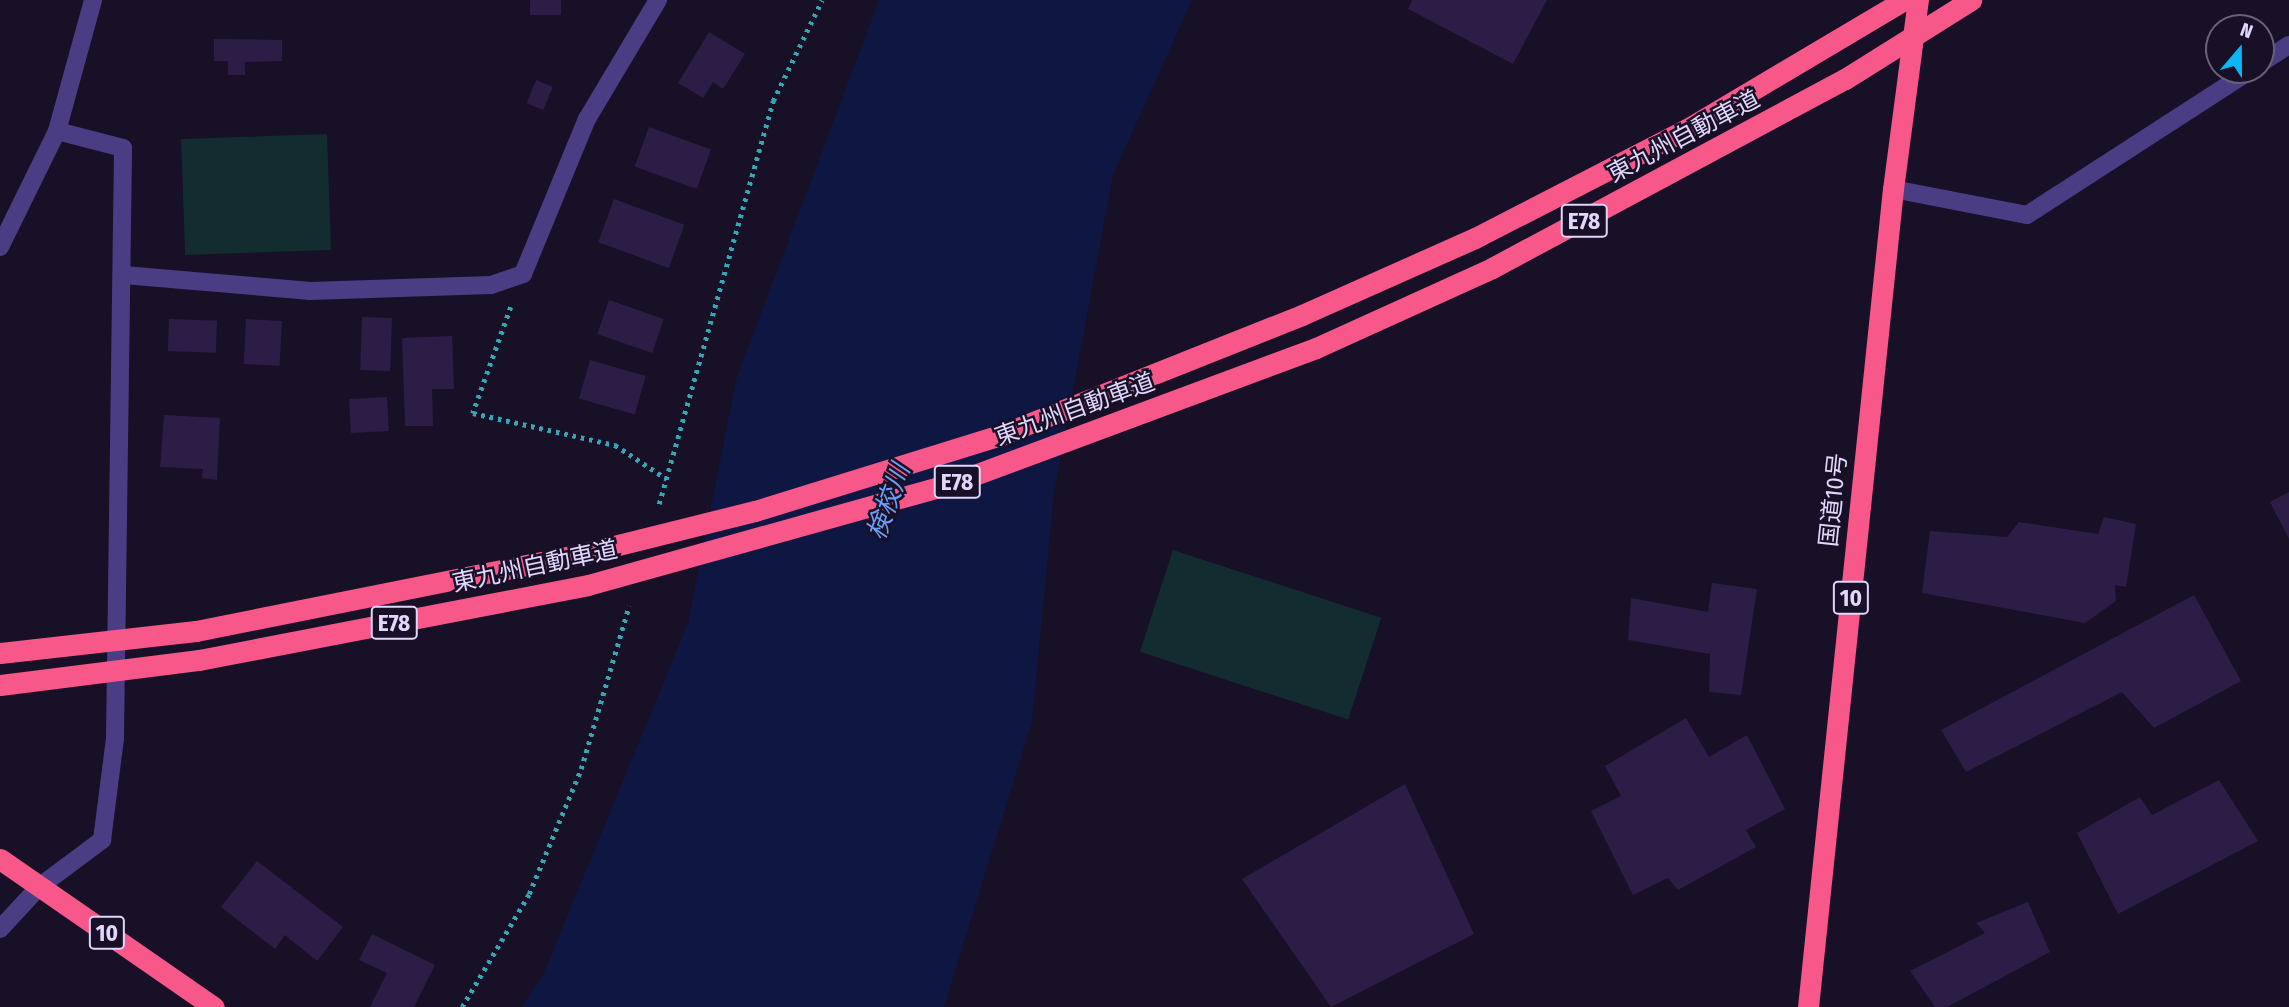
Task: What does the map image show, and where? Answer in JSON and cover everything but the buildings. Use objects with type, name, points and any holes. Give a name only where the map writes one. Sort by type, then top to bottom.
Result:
[{"type":"highway","name":"東九州自動車道","points":[[0,653],[196,631],[578,555],[755,511],[1003,434],[1302,315],[1475,239],[1687,129],[1904,0]]},
{"type":"highway","name":"国道10号","points":[[1808,1007],[1893,189],[1918,0]]},
{"type":"highway","name":"東九州自動車道","points":[[0,685],[199,660],[588,585],[953,483],[1316,348],[1492,268],[1845,79],[1971,0]]},
{"type":"highway","name":"10","points":[[0,859],[215,1007]]},
{"type":"street","points":[[0,247],[57,131],[93,0]]},
{"type":"street","points":[[124,275],[310,291],[491,285],[523,274],[587,119],[658,0]]},
{"type":"street","points":[[1893,189],[2028,215],[2229,84]]},
{"type":"street","points":[[0,929],[39,887],[102,840],[114,738],[124,275],[123,148],[57,131]]},
{"type":"path","points":[[523,274],[473,413],[615,445],[667,479]]},
{"type":"green space","points":[[327,134],[331,250],[185,255],[181,139]]},
{"type":"green space","points":[[1173,550],[1381,618],[1348,719],[1140,652]]},
{"type":"water","name":"検校川","points":[[879,0],[1192,0],[1113,175],[1054,493],[1032,722],[944,1007],[521,1007],[543,975],[688,623],[736,380]]}]
